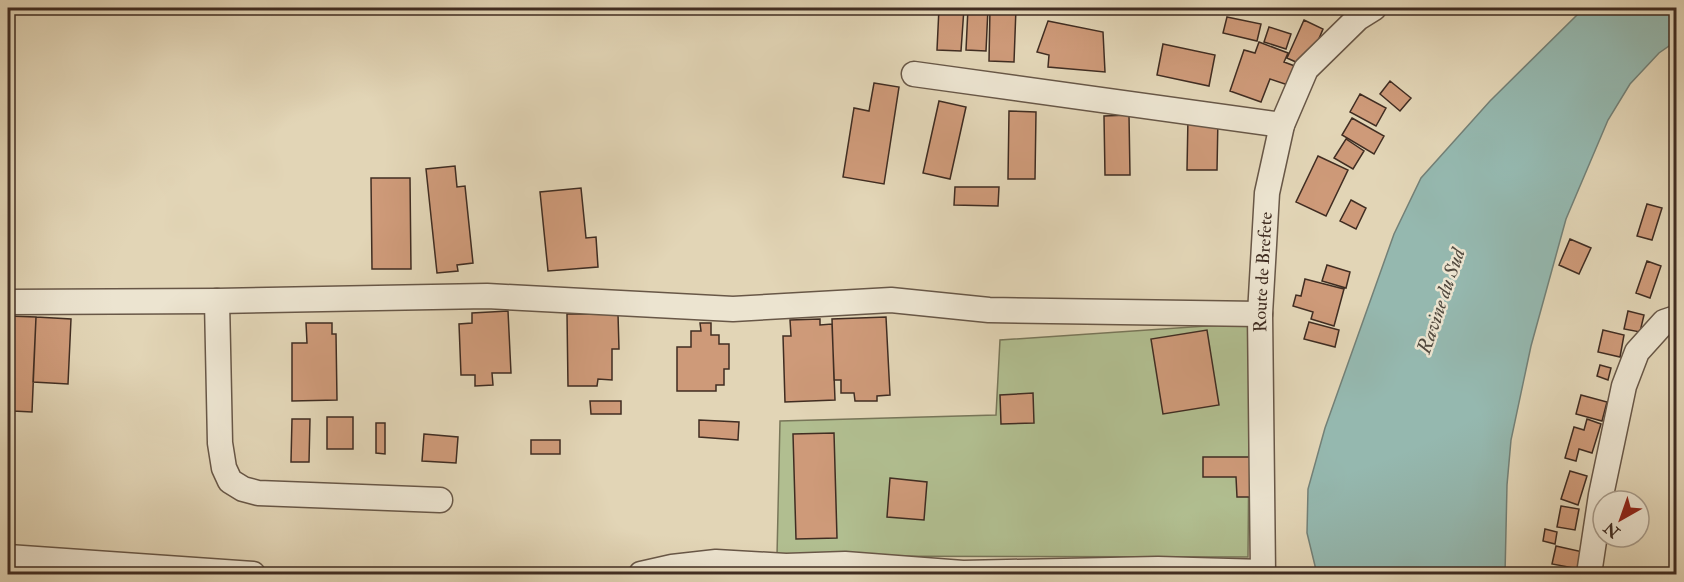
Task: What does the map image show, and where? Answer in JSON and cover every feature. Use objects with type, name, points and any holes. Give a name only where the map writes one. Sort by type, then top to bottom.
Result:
[{"type":"street","name":"Route de Brefete","points":[[1263,573],[1260,314],[1267,193],[1282,125],[1306,69],[1358,18],[1374,8]]},
{"type":"street","points":[[914,74],[1282,125]]},
{"type":"street","points":[[8,302],[217,302],[487,296],[733,309],[891,300],[989,310],[1260,314]]},
{"type":"street","points":[[217,302],[220,443],[224,468],[231,481],[243,489],[258,493],[440,500]]},
{"type":"street","points":[[1589,574],[1601,495],[1624,386],[1637,352],[1664,322],[1677,318]]},
{"type":"street","points":[[8,556],[253,574]]},
{"type":"street","points":[[641,574],[672,567],[716,562],[786,566],[845,564],[963,573],[1158,569],[1263,573]]},
{"type":"green space","points":[[1250,323],[1248,557],[777,556],[780,421],[996,415],[1000,340]]},
{"type":"water","name":"Ravine du Sud","points":[[1578,8],[1676,8],[1676,41],[1659,53],[1630,84],[1608,120],[1566,219],[1531,346],[1511,440],[1507,485],[1505,574],[1317,574],[1307,533],[1308,489],[1325,428],[1394,234],[1421,178],[1490,101],[1579,13]]},
{"type":"building","points":[[939,8],[964,8],[961,51],[937,50]]},
{"type":"building","points":[[968,8],[988,8],[986,51],[966,50]]},
{"type":"building","points":[[990,8],[1016,8],[1014,62],[989,61]]},
{"type":"building","points":[[1227,17],[1261,24],[1257,41],[1223,33]]},
{"type":"building","points":[[1304,20],[1323,29],[1307,67],[1287,58]]},
{"type":"building","points":[[1048,21],[1103,32],[1105,72],[1048,67],[1049,55],[1037,52]]},
{"type":"building","points":[[1269,27],[1291,34],[1286,49],[1264,42]]},
{"type":"building","points":[[1259,42],[1288,53],[1284,62],[1303,69],[1297,88],[1270,79],[1261,102],[1230,91],[1244,50],[1255,53]]},
{"type":"building","points":[[1163,44],[1215,55],[1209,86],[1157,75]]},
{"type":"building","points":[[1390,81],[1411,98],[1400,111],[1380,94]]},
{"type":"building","points":[[874,83],[899,87],[884,184],[843,177],[854,108],[869,111]]},
{"type":"building","points":[[1360,94],[1386,108],[1376,126],[1350,112]]},
{"type":"building","points":[[939,101],[966,107],[950,179],[923,173]]},
{"type":"building","points":[[1009,111],[1036,112],[1035,179],[1008,179]]},
{"type":"building","points":[[1129,115],[1130,175],[1105,175],[1104,116]]},
{"type":"building","points":[[1188,117],[1218,117],[1217,170],[1187,170]]},
{"type":"building","points":[[1352,118],[1384,136],[1374,154],[1342,135]]},
{"type":"building","points":[[1346,139],[1364,151],[1353,169],[1334,158]]},
{"type":"building","points":[[1318,156],[1348,170],[1326,216],[1296,202]]},
{"type":"building","points":[[455,166],[457,187],[465,186],[473,263],[457,265],[458,271],[437,273],[426,169]]},
{"type":"building","points":[[371,178],[410,178],[411,269],[372,269]]},
{"type":"building","points":[[955,187],[999,187],[998,206],[954,205]]},
{"type":"building","points":[[581,188],[586,238],[596,237],[598,267],[548,271],[540,192]]},
{"type":"building","points":[[1351,200],[1366,208],[1356,229],[1340,221]]},
{"type":"building","points":[[1647,204],[1662,208],[1652,240],[1637,236]]},
{"type":"building","points":[[1570,239],[1591,248],[1579,274],[1559,265]]},
{"type":"building","points":[[1647,261],[1661,266],[1650,298],[1636,293]]},
{"type":"building","points":[[1327,265],[1350,272],[1346,288],[1322,281]]},
{"type":"building","points":[[1305,279],[1344,289],[1334,326],[1311,319],[1313,312],[1293,306],[1296,295],[1301,296]]},
{"type":"building","points":[[508,311],[511,373],[492,373],[493,385],[475,386],[475,375],[461,375],[459,324],[472,323],[472,313]]},
{"type":"building","points":[[1628,311],[1644,315],[1640,332],[1624,329]]},
{"type":"building","points":[[567,314],[618,314],[619,349],[612,349],[612,380],[598,379],[597,386],[568,386]]},
{"type":"building","points":[[8,316],[36,317],[32,412],[13,411],[13,405],[8,404]]},
{"type":"building","points":[[36,317],[71,319],[68,384],[33,382]]},
{"type":"building","points":[[886,317],[890,395],[877,396],[877,401],[855,401],[854,393],[841,393],[841,380],[834,380],[832,319]]},
{"type":"building","points":[[820,319],[820,325],[832,324],[835,400],[785,402],[783,336],[791,336],[790,320]]},
{"type":"building","points":[[1309,322],[1339,330],[1335,347],[1304,339]]},
{"type":"building","points":[[306,323],[332,323],[332,334],[336,334],[337,400],[292,401],[292,343],[307,343]]},
{"type":"building","points":[[700,323],[711,323],[711,335],[719,335],[719,344],[729,344],[729,369],[724,369],[724,385],[716,385],[716,391],[677,391],[677,347],[691,347],[691,331],[701,331]]},
{"type":"building","points":[[1207,330],[1219,405],[1163,414],[1151,339]]},
{"type":"building","points":[[1603,330],[1624,335],[1620,357],[1598,352]]},
{"type":"building","points":[[1600,365],[1611,368],[1608,380],[1597,376]]},
{"type":"building","points":[[1033,393],[1034,423],[1001,424],[1000,395]]},
{"type":"building","points":[[1581,395],[1607,402],[1602,421],[1576,414]]},
{"type":"building","points":[[590,401],[621,401],[621,414],[591,414]]},
{"type":"building","points":[[327,417],[353,417],[353,449],[327,449]]},
{"type":"building","points":[[292,419],[310,419],[309,462],[291,462]]},
{"type":"building","points":[[1587,419],[1601,424],[1592,453],[1579,449],[1576,461],[1565,458],[1574,427],[1584,430]]},
{"type":"building","points":[[699,420],[739,422],[738,440],[699,437]]},
{"type":"building","points":[[376,423],[385,423],[385,454],[376,453]]},
{"type":"building","points":[[834,433],[837,538],[796,539],[793,434]]},
{"type":"building","points":[[424,434],[458,437],[456,463],[422,461]]},
{"type":"building","points":[[531,440],[560,440],[560,454],[531,454]]},
{"type":"building","points":[[1203,457],[1258,457],[1258,497],[1237,497],[1236,477],[1203,477]]},
{"type":"building","points":[[1570,471],[1587,476],[1578,505],[1561,499]]},
{"type":"building","points":[[890,478],[927,482],[924,520],[887,517]]},
{"type":"building","points":[[1561,506],[1579,509],[1575,530],[1557,527]]},
{"type":"building","points":[[1545,529],[1557,532],[1555,544],[1543,541]]},
{"type":"building","points":[[1556,546],[1583,552],[1579,569],[1552,564]]},
{"type":"building","points":[[1543,570],[1571,572],[1571,574],[1543,574]]}]
